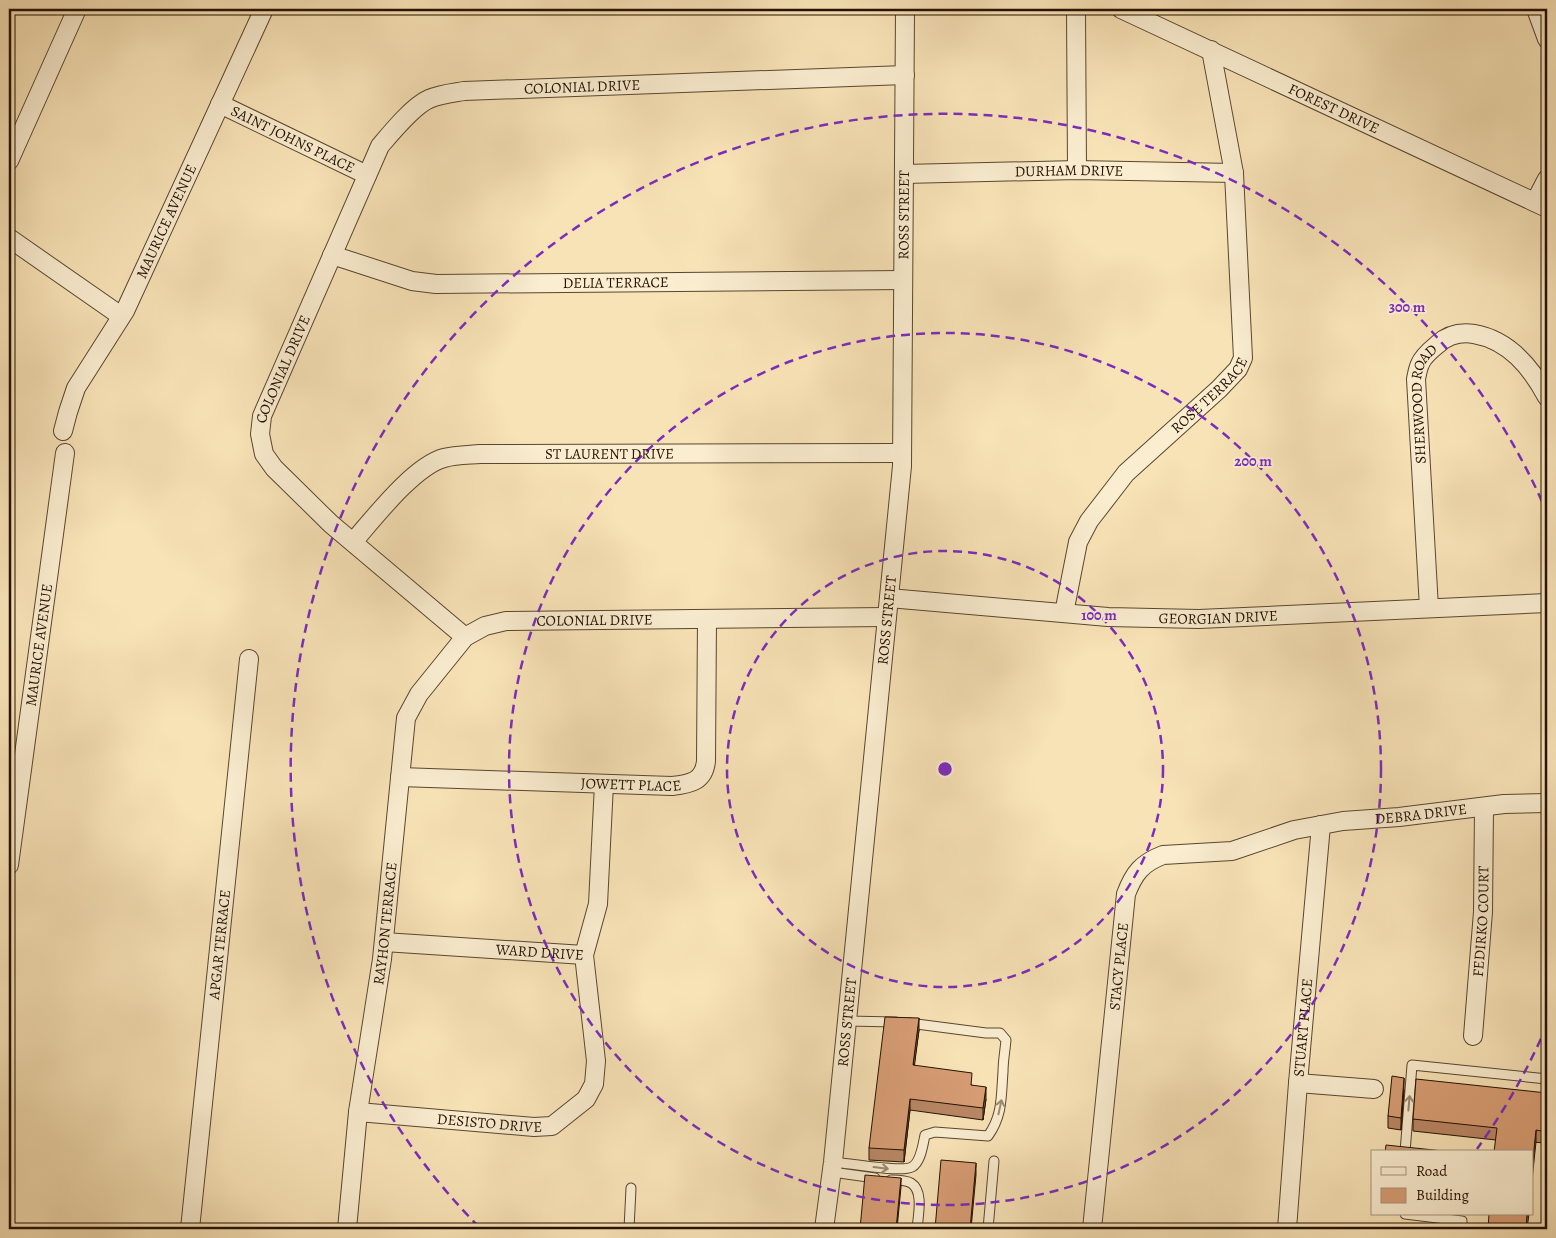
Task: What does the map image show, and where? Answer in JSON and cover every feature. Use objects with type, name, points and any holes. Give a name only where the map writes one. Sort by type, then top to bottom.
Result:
[{"type":"street","points":[[9,161],[77,9]]},
{"type":"street","name":"MAURICE AVENUE","points":[[63,431],[76,388],[121,316],[264,9]]},
{"type":"street","name":"ROSS STREET","points":[[824,1229],[847,1021],[902,454],[905,9]]},
{"type":"street","points":[[1076,9],[1077,170]]},
{"type":"street","name":"FOREST DRIVE","points":[[1122,9],[1541,205]]},
{"type":"street","points":[[1536,9],[1547,39]]},
{"type":"street","name":"ROSE TERRACE","points":[[1064,613],[1078,542],[1089,521],[1126,474],[1219,389],[1238,369],[1243,358],[1234,173],[1211,50]]},
{"type":"street","name":"COLONIAL DRIVE","points":[[887,617],[506,621],[484,626],[465,637],[331,524],[274,468],[264,454],[260,434],[262,416],[380,146],[401,122],[427,100],[444,94],[464,91],[905,75]]},
{"type":"street","name":"SAINT JOHNS PLACE","points":[[220,104],[367,175]]},
{"type":"street","name":"DURHAM DRIVE","points":[[904,174],[1077,170],[1234,173]]},
{"type":"street","points":[[1541,205],[1547,179]]},
{"type":"street","points":[[9,238],[121,316]]},
{"type":"street","name":"DELIA TERRACE","points":[[332,255],[412,280],[436,284],[903,280]]},
{"type":"street","name":"SHERWOOD ROAD","points":[[1429,608],[1416,379],[1420,364],[1427,354],[1453,335],[1467,333],[1488,336],[1504,344],[1519,357],[1538,379],[1547,397]]},
{"type":"street","name":"MAURICE AVENUE","points":[[9,864],[14,793],[65,453]]},
{"type":"street","name":"ST LAURENT DRIVE","points":[[353,542],[404,486],[426,467],[444,458],[480,454],[902,454]]},
{"type":"street","name":"GEORGIAN DRIVE","points":[[889,598],[1108,617],[1200,619],[1547,603]]},
{"type":"street","name":"JOWETT PLACE","points":[[400,777],[686,785],[699,778],[705,771],[707,619]]},
{"type":"street","name":"RAYHON TERRACE","points":[[347,1229],[358,1112],[384,942],[406,718],[419,694],[465,637]]},
{"type":"street","name":"APGAR TERRACE","points":[[190,1229],[249,659]]},
{"type":"street","name":"WARD DRIVE","points":[[384,942],[584,955],[598,904],[604,784]]},
{"type":"street","name":"DEBRA DRIVE","points":[[1294,830],[1343,821],[1400,818],[1504,804],[1547,803]]},
{"type":"street","name":"FEDIRKO COURT","points":[[1472,1036],[1483,912],[1484,807]]},
{"type":"street","name":"STUART PLACE","points":[[1288,1229],[1298,1083],[1321,825]]},
{"type":"street","name":"STACY PLACE","points":[[1092,1229],[1126,894],[1131,880],[1141,867],[1154,858],[1163,855],[1232,851],[1294,830]]},
{"type":"street","name":"DESISTO DRIVE","points":[[358,1112],[534,1127],[552,1126],[586,1100],[594,1084],[596,1061],[584,955]]},
{"type":"street","points":[[1298,1083],[1374,1088]]},
{"type":"lane","points":[[832,1167],[898,1170],[912,1168],[918,1162],[925,1135],[935,1132],[988,1136],[994,1127],[1002,1104],[1006,1040],[1000,1033],[986,1033],[910,1022],[847,1021]]},
{"type":"lane","points":[[1405,1150],[1412,1065],[1547,1078]]},
{"type":"lane","points":[[988,1229],[994,1161]]},
{"type":"lane","points":[[832,1167],[910,1182],[917,1189],[919,1197],[917,1229]]},
{"type":"lane","points":[[629,1229],[631,1188]]},
{"type":"lane","points":[[1422,1216],[1462,1221],[1462,1229]]},
{"type":"building","points":[[885,1017],[919,1018],[913,1065],[972,1073],[971,1085],[986,1087],[983,1108],[910,1099],[904,1150],[869,1148]]},
{"type":"building","points":[[1392,1076],[1404,1078],[1401,1118],[1388,1116]]},
{"type":"building","points":[[1416,1079],[1547,1093],[1547,1132],[1536,1130],[1534,1150],[1494,1150],[1497,1128],[1413,1119]]},
{"type":"building","points":[[1386,1145],[1434,1150],[1385,1150]]},
{"type":"building","points":[[941,1160],[976,1163],[970,1229],[935,1229]]},
{"type":"building","points":[[865,1175],[901,1178],[896,1229],[860,1229]]},
{"type":"building","points":[[1489,1216],[1527,1216],[1526,1229],[1488,1229]]}]
